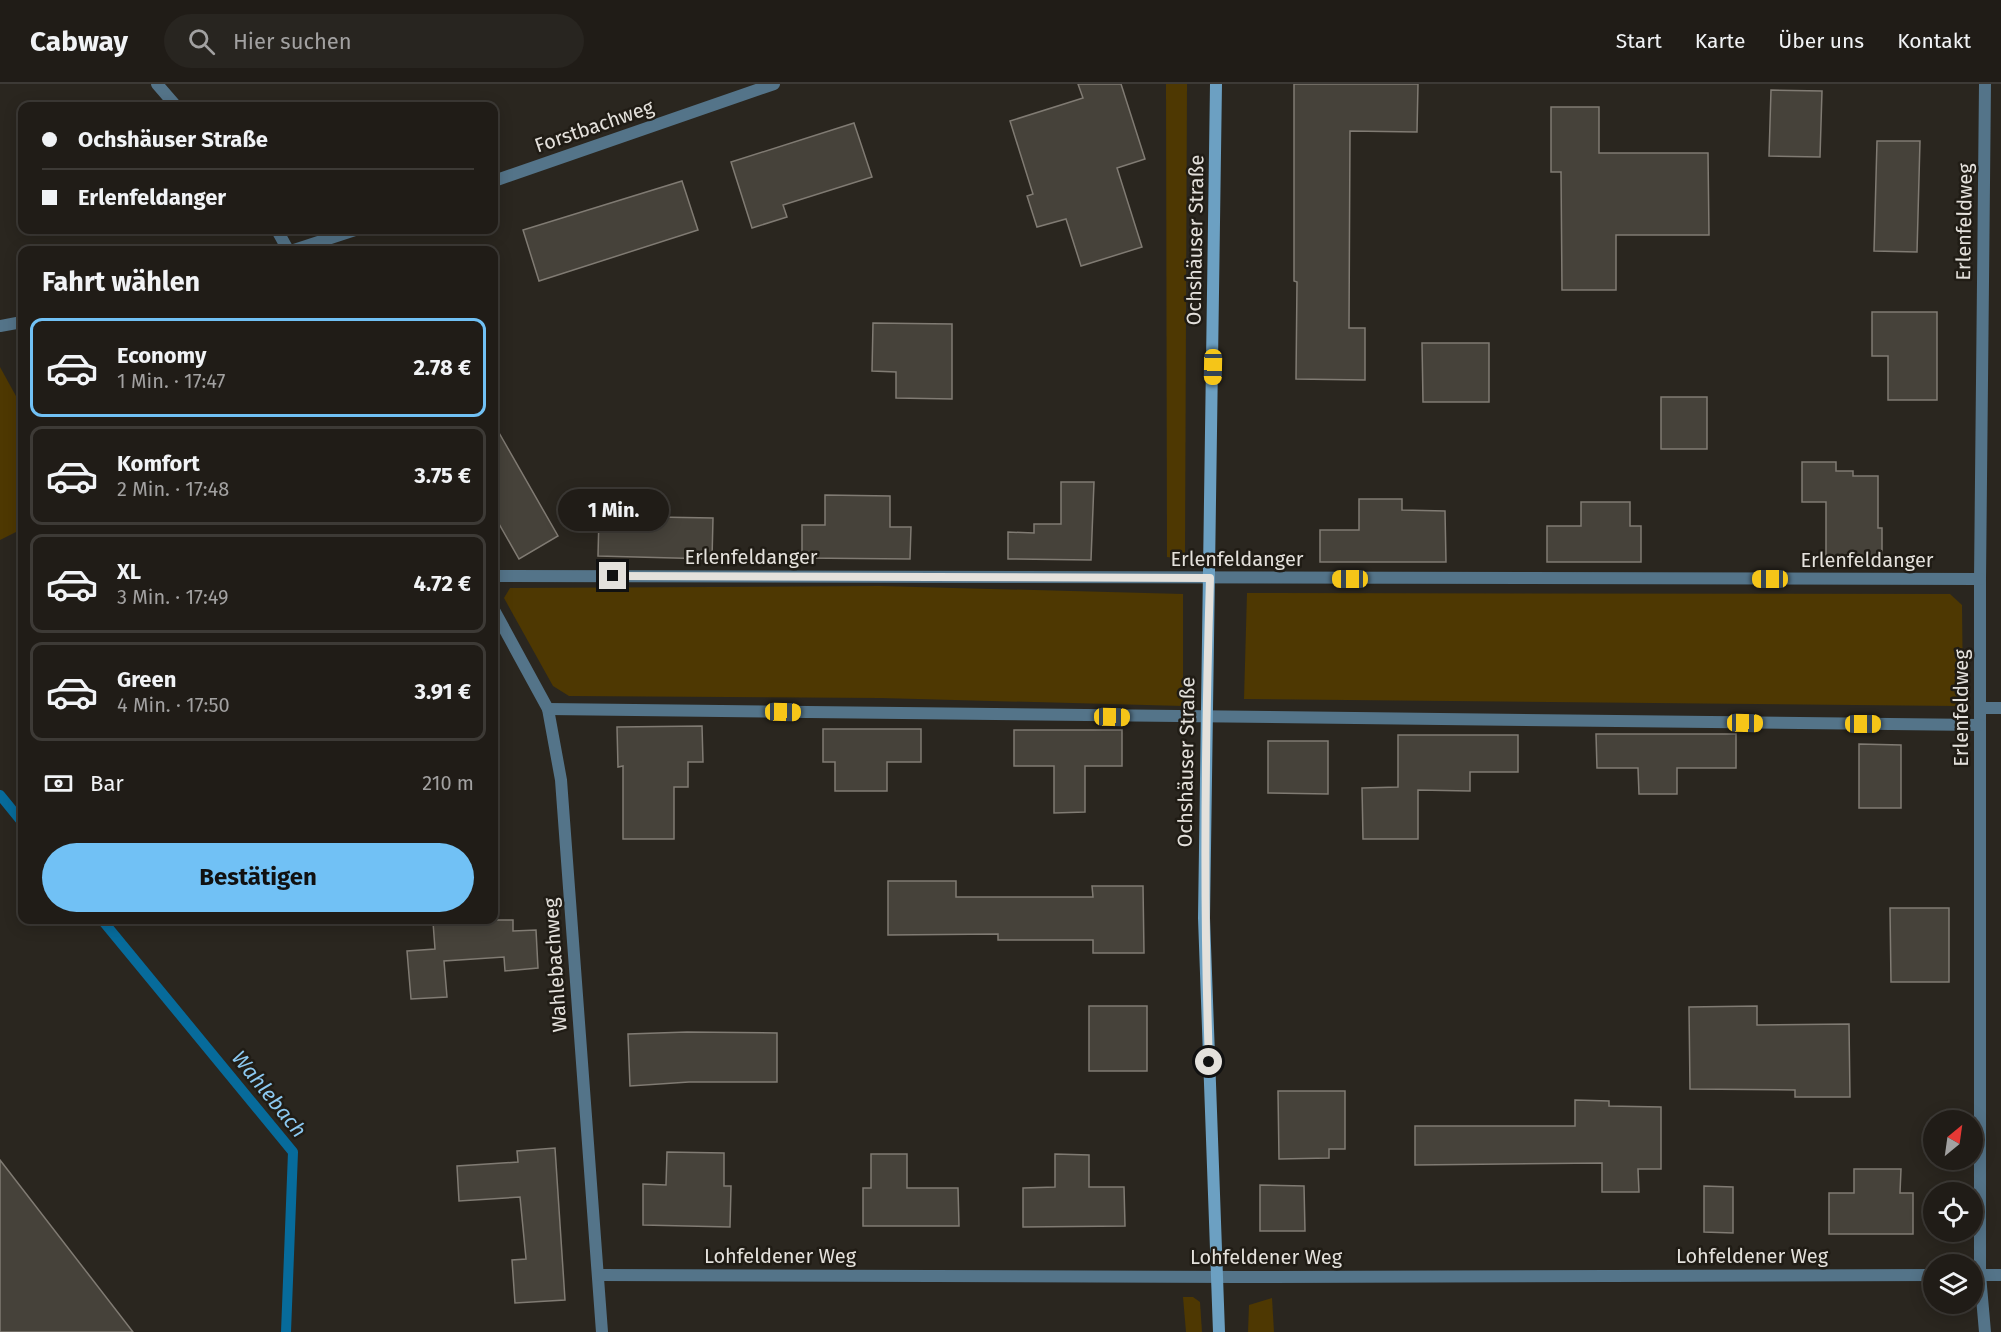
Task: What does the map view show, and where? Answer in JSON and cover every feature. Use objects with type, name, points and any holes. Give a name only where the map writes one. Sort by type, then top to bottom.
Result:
[{"type":"main road","name":"Ochshäuser Straße","points":[[1216,84],[1210,578],[1205,718],[1204,918],[1219,1332]]},
{"type":"street","points":[[157,84],[173,102]]},
{"type":"street","name":"Forstbachweg","points":[[498,181],[774,84]]},
{"type":"street","name":"Erlenfeldweg","points":[[1976,1254],[1985,84]]},
{"type":"street","points":[[306,246],[343,234]]},
{"type":"street","points":[[0,326],[18,323]]},
{"type":"street","name":"Erlenfeldanger","points":[[498,576],[1980,579]]},
{"type":"street","name":"Wahlebachweg","points":[[498,617],[548,709],[561,780],[602,1332]]},
{"type":"street","points":[[1981,708],[2001,708]]},
{"type":"street","points":[[548,709],[1980,725]]},
{"type":"street","name":"Lohfeldener Weg","points":[[599,1275],[1216,1277],[1923,1275]]},
{"type":"street","points":[[1983,1275],[2001,1275]]},
{"type":"street","name":"Erlenfeldweg","points":[[1982,1314],[1985,1332]]},
{"type":"shaded area","points":[[1166,84],[1187,84],[1185,554],[1183,559],[1167,557]]},
{"type":"shaded area","points":[[0,367],[18,400],[18,531],[0,540]]},
{"type":"shaded area","points":[[880,586],[1183,594],[1183,706],[881,698],[569,696],[553,686],[504,598],[510,588]]},
{"type":"shaded area","points":[[1247,593],[1950,594],[1962,605],[1963,693],[1956,706],[1244,699]]},
{"type":"shaded area","points":[[1183,1297],[1193,1297],[1200,1302],[1202,1332],[1186,1332]]},
{"type":"shaded area","points":[[1272,1298],[1274,1332],[1248,1332],[1249,1305]]},
{"type":"building","points":[[1078,84],[1121,84],[1145,159],[1117,168],[1142,247],[1081,266],[1066,219],[1037,227],[1027,196],[1033,194],[1010,121],[1083,98]]},
{"type":"building","points":[[1294,84],[1418,84],[1417,132],[1350,131],[1349,328],[1365,328],[1365,380],[1296,379]]},
{"type":"building","points":[[1771,90],[1822,91],[1820,157],[1769,156]]},
{"type":"building","points":[[1551,107],[1599,107],[1599,153],[1708,153],[1709,235],[1616,235],[1616,290],[1562,290],[1561,172],[1551,172]]},
{"type":"building","points":[[854,123],[872,177],[783,205],[787,217],[752,228],[731,162]]},
{"type":"building","points":[[1877,141],[1920,141],[1917,252],[1874,251]]},
{"type":"building","points":[[682,181],[698,230],[539,281],[523,230]]},
{"type":"building","points":[[1872,312],[1937,312],[1937,400],[1888,400],[1888,356],[1872,356]]},
{"type":"building","points":[[873,323],[952,324],[952,399],[896,398],[896,372],[872,371]]},
{"type":"building","points":[[1422,343],[1489,343],[1489,402],[1423,402]]},
{"type":"building","points":[[1661,397],[1707,397],[1707,449],[1661,449]]},
{"type":"building","points":[[498,431],[558,536],[519,559],[498,522]]},
{"type":"building","points":[[1802,462],[1836,462],[1836,471],[1853,471],[1853,476],[1878,476],[1878,528],[1882,528],[1882,563],[1826,563],[1826,502],[1802,502]]},
{"type":"building","points":[[1061,482],[1094,482],[1091,560],[1008,559],[1008,532],[1034,533],[1034,524],[1061,524]]},
{"type":"building","points":[[825,495],[890,496],[890,527],[911,527],[910,559],[802,558],[802,525],[825,525]]},
{"type":"building","points":[[1359,499],[1402,499],[1402,510],[1445,511],[1446,562],[1320,562],[1320,530],[1359,530]]},
{"type":"building","points":[[1581,502],[1630,502],[1630,526],[1641,526],[1641,562],[1547,562],[1547,526],[1581,526]]},
{"type":"building","points":[[599,516],[713,518],[712,559],[598,556]]},
{"type":"building","points":[[702,726],[703,762],[688,762],[688,787],[674,787],[674,839],[623,839],[623,766],[618,767],[617,727]]},
{"type":"building","points":[[823,729],[921,729],[921,762],[887,762],[887,791],[835,791],[835,762],[823,762]]},
{"type":"building","points":[[1014,730],[1122,730],[1122,766],[1085,766],[1085,812],[1054,813],[1054,766],[1014,766]]},
{"type":"building","points":[[1596,734],[1736,734],[1736,768],[1677,768],[1677,794],[1639,794],[1638,768],[1597,768]]},
{"type":"building","points":[[1398,735],[1518,735],[1518,772],[1470,772],[1470,791],[1418,790],[1418,839],[1363,839],[1362,788],[1398,787]]},
{"type":"building","points":[[1268,741],[1328,741],[1328,794],[1268,793]]},
{"type":"building","points":[[1859,744],[1901,745],[1901,808],[1859,808]]},
{"type":"building","points":[[888,881],[956,881],[956,897],[1093,897],[1092,886],[1143,886],[1144,953],[1093,953],[1093,940],[998,940],[998,934],[888,935]]},
{"type":"building","points":[[1890,908],[1949,908],[1949,982],[1891,982]]},
{"type":"building","points":[[498,920],[513,920],[513,931],[536,930],[538,968],[505,971],[504,957],[444,961],[447,997],[411,999],[407,951],[435,949],[433,924],[498,924]]},
{"type":"building","points":[[1089,1006],[1147,1006],[1147,1071],[1089,1071]]},
{"type":"building","points":[[1757,1006],[1757,1025],[1849,1024],[1850,1097],[1795,1097],[1795,1090],[1690,1089],[1689,1007]]},
{"type":"building","points":[[777,1033],[777,1082],[689,1082],[630,1086],[628,1034]]},
{"type":"building","points":[[1278,1091],[1345,1091],[1345,1149],[1329,1149],[1329,1158],[1279,1159]]},
{"type":"building","points":[[1575,1100],[1609,1101],[1609,1106],[1661,1107],[1661,1169],[1638,1169],[1639,1192],[1602,1192],[1602,1163],[1415,1165],[1415,1126],[1575,1126]]},
{"type":"building","points":[[555,1148],[565,1300],[515,1303],[512,1260],[526,1259],[520,1197],[459,1201],[457,1166],[518,1162],[517,1151]]},
{"type":"building","points":[[667,1152],[724,1153],[724,1186],[731,1186],[730,1227],[643,1225],[643,1184],[666,1185]]},
{"type":"building","points":[[871,1154],[907,1154],[907,1188],[958,1188],[959,1226],[863,1226],[863,1188],[871,1188]]},
{"type":"building","points":[[1055,1154],[1089,1155],[1089,1187],[1124,1187],[1125,1226],[1023,1227],[1023,1188],[1055,1187]]},
{"type":"building","points":[[0,1160],[133,1332],[0,1332]]},
{"type":"building","points":[[1854,1169],[1901,1169],[1900,1193],[1913,1193],[1913,1234],[1829,1234],[1829,1193],[1854,1193]]},
{"type":"building","points":[[1260,1185],[1304,1186],[1305,1231],[1260,1231]]},
{"type":"building","points":[[1704,1186],[1733,1187],[1733,1233],[1704,1232]]},
{"type":"waterway","name":"Wahlebach","points":[[0,795],[18,817]]},
{"type":"waterway","name":"Wahlebach","points":[[105,924],[293,1152],[286,1332]]},
{"type":"route","points":[[613,576],[1210,578],[1205,718],[1204,918],[1209,1062]]}]
